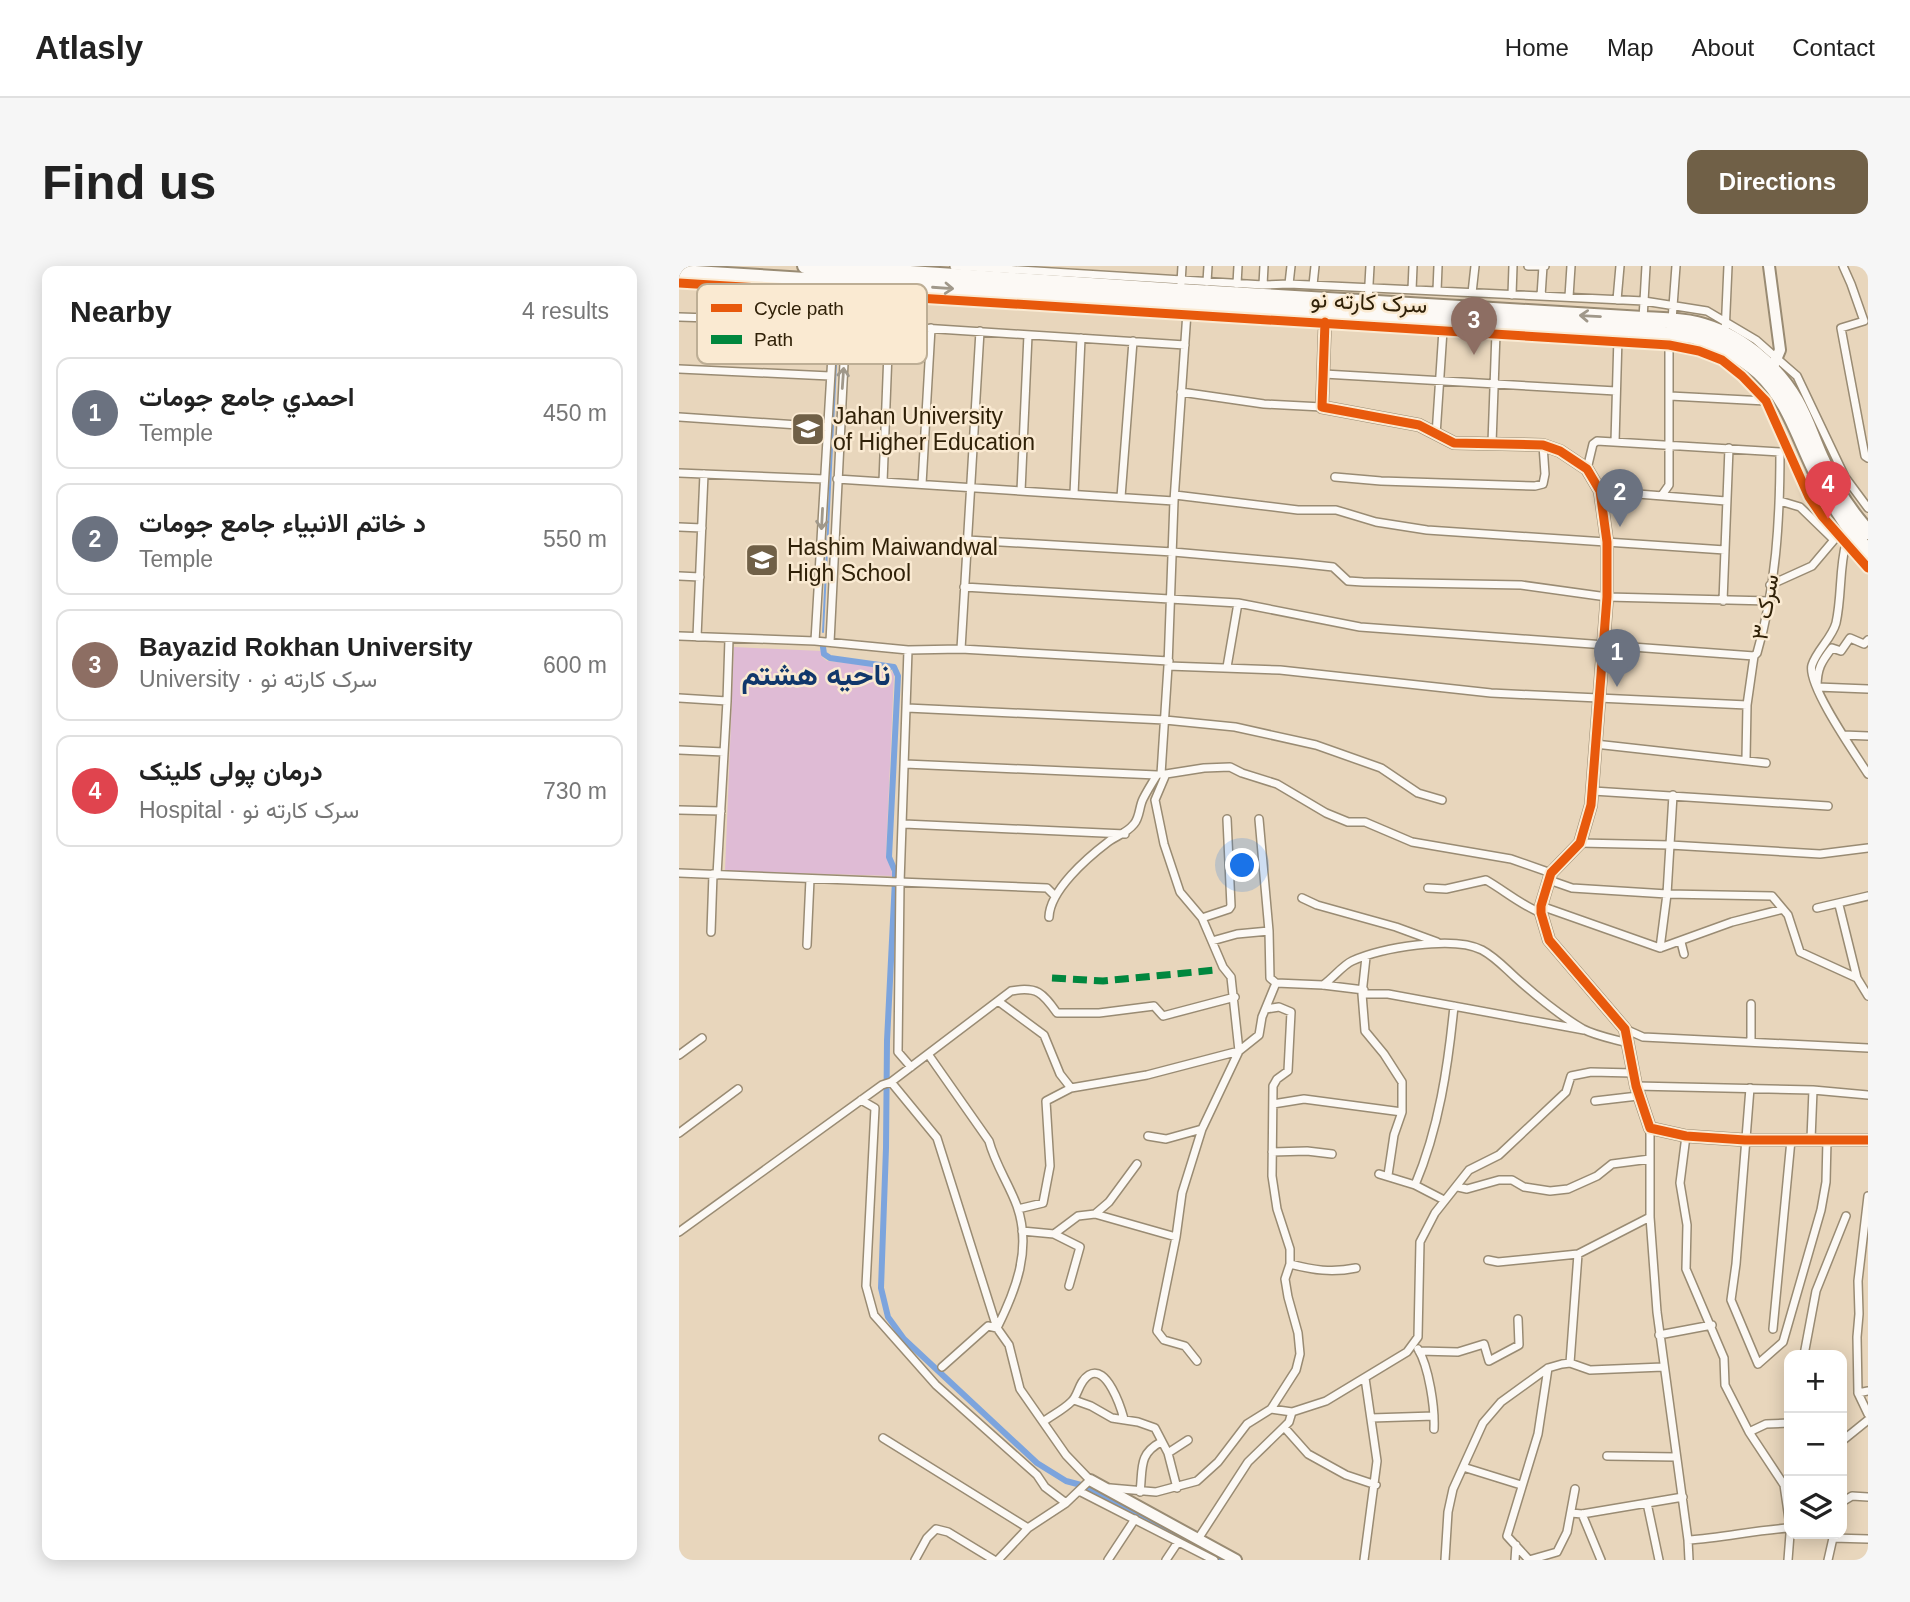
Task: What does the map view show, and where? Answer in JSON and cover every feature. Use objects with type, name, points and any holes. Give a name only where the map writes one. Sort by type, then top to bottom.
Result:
[{"type":"highway","name":"سرک کارته نو","points":[[805,266],[843,281]]},
{"type":"highway","name":"سرک کارته نو","points":[[679,272],[903,284]]},
{"type":"highway","name":"سرک کارته نو","points":[[927,285],[1183,298],[1693,336],[1719,345],[1759,372],[1775,390],[1793,417],[1842,537],[1868,551]]},
{"type":"highway","name":"سرک کارته نو","points":[[1183,298],[1368,294],[1619,330],[1643,319],[1670,333],[1697,324],[1725,327],[1754,353],[1775,363],[1796,400],[1832,481],[1853,515],[1868,532]]},
{"type":"street","points":[[954,266],[1073,270],[1183,298],[1325,322],[1496,334],[1619,330],[1615,442]]},
{"type":"street","points":[[1182,266],[1185,345],[1174,498],[1165,720],[1161,774],[1154,800],[1164,844],[1180,892],[1202,918],[1223,967],[1231,978],[1239,1051],[1202,1129],[1182,1193],[1157,1331],[1164,1340],[1185,1346],[1197,1361]]},
{"type":"street","points":[[1207,282],[1208,266]]},
{"type":"street","points":[[1237,284],[1238,266]]},
{"type":"street","points":[[1263,285],[1264,266]]},
{"type":"street","points":[[1289,284],[1291,266]]},
{"type":"street","points":[[1313,285],[1315,266]]},
{"type":"street","points":[[1368,294],[1370,266]]},
{"type":"street","points":[[1412,290],[1413,266]]},
{"type":"street","points":[[1437,291],[1438,266]]},
{"type":"street","points":[[1472,293],[1475,266]]},
{"type":"street","points":[[1512,295],[1513,266]]},
{"type":"street","points":[[1531,266],[1544,266],[1541,296]]},
{"type":"street","points":[[1569,297],[1571,266]]},
{"type":"street","points":[[1617,300],[1620,266]]},
{"type":"street","points":[[1643,319],[1646,266]]},
{"type":"street","points":[[1662,495],[1669,485],[1670,333],[1676,266]]},
{"type":"street","points":[[1725,327],[1728,266]]},
{"type":"street","points":[[1769,266],[1780,349],[1775,363],[1797,376],[1845,477],[1868,508]]},
{"type":"street","points":[[1843,266],[1865,313],[1864,323],[1841,328],[1865,456],[1868,458]]},
{"type":"street","points":[[679,283],[843,281],[903,284]]},
{"type":"street","points":[[927,285],[1183,298],[1207,282],[1313,285],[1368,294],[1412,290],[1569,297],[1644,301],[1707,310],[1725,327]]},
{"type":"street","points":[[679,317],[697,318]]},
{"type":"street","points":[[1322,407],[1325,322]]},
{"type":"street","points":[[927,328],[1185,345]]},
{"type":"street","points":[[922,484],[931,328]]},
{"type":"street","points":[[1436,435],[1443,330]]},
{"type":"street","points":[[961,649],[980,331]]},
{"type":"street","points":[[1670,333],[1699,351],[1722,360],[1766,401],[1784,453],[1809,497],[1868,568]]},
{"type":"street","points":[[1492,443],[1496,334]]},
{"type":"street","points":[[1021,491],[1028,335]]},
{"type":"street","points":[[1074,494],[1081,338]]},
{"type":"street","points":[[1121,497],[1133,341]]},
{"type":"street","points":[[815,641],[831,364]]},
{"type":"street","points":[[829,642],[844,364]]},
{"type":"street","points":[[883,482],[888,364]]},
{"type":"street","points":[[679,369],[830,376]]},
{"type":"street","points":[[1324,374],[1616,391]]},
{"type":"street","points":[[1181,392],[1252,403],[1322,407],[1419,425],[1454,443],[1542,445],[1560,451],[1587,469],[1599,491],[1607,541],[1607,597],[1597,699],[1593,791],[1580,843],[1550,877],[1541,910],[1549,940],[1625,1029],[1643,1037],[1868,1048]]},
{"type":"street","points":[[1669,396],[1766,401]]},
{"type":"street","points":[[679,417],[827,427]]},
{"type":"street","points":[[1587,469],[1594,442],[1670,444],[1784,453]]},
{"type":"street","points":[[1335,477],[1535,486],[1543,484],[1545,474],[1542,445]]},
{"type":"street","points":[[1723,601],[1729,448]]},
{"type":"street","name":"سرک ۳","points":[[1746,760],[1747,705],[1753,656],[1761,640],[1770,601],[1784,453]]},
{"type":"street","points":[[679,473],[824,479]]},
{"type":"street","points":[[697,637],[704,474]]},
{"type":"street","points":[[837,479],[1174,498],[1298,510],[1336,510],[1376,522],[1427,530],[1725,550]]},
{"type":"street","points":[[1599,491],[1726,501]]},
{"type":"street","points":[[1780,501],[1800,507],[1842,537]]},
{"type":"street","points":[[679,527],[702,528]]},
{"type":"street","points":[[1770,585],[1812,566],[1842,537]]},
{"type":"street","points":[[1842,537],[1839,605],[1835,627],[1812,666],[1813,681],[1868,774]]},
{"type":"street","points":[[967,540],[1173,552],[1333,567],[1347,581],[1521,585],[1607,597],[1770,601]]},
{"type":"street","points":[[679,576],[700,577]]},
{"type":"street","points":[[964,587],[1238,603],[1360,627],[1753,656]]},
{"type":"street","points":[[1227,667],[1238,603]]},
{"type":"street","points":[[679,636],[815,641],[908,650],[961,649],[1280,670],[1490,693],[1747,705]]},
{"type":"street","points":[[1817,687],[1817,670],[1832,648],[1841,651],[1850,638],[1864,644],[1868,640]]},
{"type":"street","points":[[711,932],[721,811],[729,639]]},
{"type":"street","points":[[908,650],[904,824],[896,883],[898,1052],[911,1067]]},
{"type":"street","points":[[1817,687],[1868,689]]},
{"type":"street","points":[[679,698],[727,701]]},
{"type":"street","points":[[908,708],[1165,720],[1235,727],[1316,745],[1381,768],[1418,793],[1441,800]]},
{"type":"street","points":[[1843,735],[1868,736]]},
{"type":"street","points":[[1595,744],[1766,764]]},
{"type":"street","points":[[679,750],[724,751]]},
{"type":"street","points":[[905,764],[1161,774],[1230,767],[1242,774],[1277,783],[1326,813],[1348,822],[1365,822],[1412,842],[1511,859],[1573,888],[1667,894],[1772,896],[1788,915],[1800,952],[1857,978]]},
{"type":"street","points":[[1049,917],[1049,906],[1054,895],[1094,853],[1112,839],[1125,834],[1137,821],[1142,800],[1161,774]]},
{"type":"street","points":[[1593,791],[1828,806]]},
{"type":"street","points":[[1660,948],[1674,795]]},
{"type":"street","points":[[679,810],[721,811]]},
{"type":"street","points":[[1202,918],[1231,906],[1227,819]]},
{"type":"street","points":[[1259,819],[1269,931],[1269,973],[1276,983],[1323,985],[1388,994],[1584,1030],[1628,1043]]},
{"type":"street","points":[[904,824],[1125,834]]},
{"type":"street","points":[[1580,843],[1671,845],[1820,854],[1868,848]]},
{"type":"street","points":[[679,873],[1047,888],[1054,895]]},
{"type":"street","points":[[807,945],[810,879]]},
{"type":"street","points":[[1428,888],[1446,889],[1486,880],[1525,907],[1660,948],[1732,922],[1783,909]]},
{"type":"street","points":[[1817,908],[1839,905],[1868,896]]},
{"type":"street","points":[[1302,898],[1317,905],[1396,927],[1437,943]]},
{"type":"street","points":[[1839,905],[1857,978],[1868,996]]},
{"type":"street","points":[[1212,941],[1237,934],[1269,931]]},
{"type":"street","points":[[1323,985],[1339,974],[1349,962],[1445,942],[1480,949],[1499,961],[1535,993],[1584,1030]]},
{"type":"street","points":[[1681,942],[1684,954]]},
{"type":"street","points":[[1366,957],[1364,1031],[1384,1054],[1402,1082],[1402,1112],[1394,1135],[1388,1175]]},
{"type":"street","points":[[1018,1209],[1043,1203],[1050,1166],[1046,1101],[1071,1088],[1147,1075],[1239,1051],[1259,1035],[1262,1017],[1276,983]]},
{"type":"street","points":[[679,1232],[882,1085],[891,1082],[1011,991],[1031,989],[1042,993],[1057,1013],[1099,1013],[1154,1006],[1163,1016],[1235,997]]},
{"type":"street","points":[[997,1001],[1044,1035],[1060,1074],[1071,1088]]},
{"type":"street","points":[[1751,1004],[1751,1042]]},
{"type":"street","points":[[1415,1185],[1427,1157],[1438,1116],[1438,1104],[1449,1059],[1454,1006]]},
{"type":"street","points":[[915,1560],[927,1538],[936,1529],[948,1532],[996,1560],[1028,1528],[1088,1485],[1156,1492],[1197,1481],[1218,1462],[1247,1424],[1271,1409],[1296,1370],[1300,1354],[1298,1333],[1285,1279],[1290,1264],[1290,1249],[1275,1202],[1272,1152],[1273,1086],[1277,1079],[1288,1071],[1291,1012],[1279,1007],[1266,1009]]},
{"type":"street","points":[[1625,1029],[1637,1091],[1650,1128],[1650,1217],[1659,1335],[1683,1497],[1689,1560]]},
{"type":"street","points":[[679,1055],[702,1038]]},
{"type":"street","points":[[928,1054],[989,1141],[992,1154],[1018,1209],[1022,1231],[1022,1256],[1015,1292],[997,1328]]},
{"type":"street","points":[[1271,1409],[1292,1412],[1326,1401],[1407,1352],[1418,1337],[1420,1242],[1444,1200],[1458,1187],[1469,1170],[1499,1155],[1550,1108],[1566,1092],[1571,1076],[1591,1072],[1633,1073]]},
{"type":"street","points":[[891,1082],[937,1138],[997,1328],[1009,1345],[1020,1389],[1088,1485],[1135,1519],[1214,1560]]},
{"type":"street","points":[[1750,1088],[1731,1300],[1758,1364],[1783,1342],[1821,1210],[1826,1182],[1827,1140]]},
{"type":"street","points":[[1595,1101],[1637,1091],[1750,1088],[1868,1095]]},
{"type":"street","points":[[679,1133],[738,1089]]},
{"type":"street","points":[[1811,1139],[1813,1090]]},
{"type":"street","points":[[1273,1104],[1304,1099],[1402,1112]]},
{"type":"street","points":[[861,1100],[875,1108],[866,1286],[874,1315],[936,1385],[1037,1475],[1045,1487],[1066,1503]]},
{"type":"street","points":[[1650,1128],[1686,1136],[1745,1140],[1868,1140]]},
{"type":"street","points":[[1148,1136],[1165,1139],[1202,1129]]},
{"type":"street","points":[[1686,1136],[1680,1183],[1687,1225],[1686,1269],[1724,1358],[1725,1385],[1749,1432],[1784,1481]]},
{"type":"street","points":[[1773,1329],[1791,1140]]},
{"type":"street","points":[[1272,1152],[1307,1151],[1332,1154]]},
{"type":"street","points":[[1458,1187],[1467,1189],[1499,1180],[1512,1180],[1524,1187],[1550,1191],[1568,1189],[1597,1176],[1612,1164],[1650,1159]]},
{"type":"street","points":[[1095,1214],[1109,1202],[1137,1164]]},
{"type":"street","points":[[1379,1174],[1415,1185],[1444,1200]]},
{"type":"street","points":[[1868,1196],[1858,1281],[1858,1393],[1868,1414]]},
{"type":"street","points":[[1054,1234],[1078,1216],[1095,1214],[1176,1237]]},
{"type":"street","points":[[1805,1350],[1816,1291],[1846,1216]]},
{"type":"street","points":[[1488,1260],[1498,1262],[1578,1254],[1650,1217]]},
{"type":"street","points":[[1022,1231],[1054,1234],[1080,1247],[1069,1286]]},
{"type":"street","points":[[1570,1363],[1578,1254]]},
{"type":"street","points":[[1290,1264],[1316,1271],[1356,1268]]},
{"type":"street","points":[[1858,1281],[1868,1282]]},
{"type":"street","points":[[1419,1351],[1458,1352],[1484,1343],[1489,1362],[1519,1345],[1518,1319]]},
{"type":"street","points":[[1659,1335],[1712,1325]]},
{"type":"street","points":[[942,1367],[988,1326],[997,1328]]},
{"type":"street","points":[[1414,1342],[1423,1358],[1434,1429]]},
{"type":"street","points":[[1445,1560],[1448,1511],[1453,1489],[1483,1423],[1501,1402],[1548,1368],[1570,1363],[1590,1370],[1663,1367]]},
{"type":"street","points":[[1548,1368],[1538,1434],[1507,1536],[1529,1560],[1557,1552],[1567,1532],[1575,1489]]},
{"type":"street","points":[[1043,1422],[1074,1400],[1078,1387],[1090,1374],[1095,1373],[1101,1376],[1120,1400],[1124,1419]]},
{"type":"street","points":[[1364,1378],[1377,1461],[1376,1485],[1364,1560]]},
{"type":"street","points":[[1858,1393],[1868,1391]]},
{"type":"street","points":[[1074,1400],[1112,1418],[1156,1429],[1168,1452],[1177,1488]]},
{"type":"street","points":[[1198,1539],[1248,1462],[1284,1427],[1292,1412]]},
{"type":"street","points":[[1371,1418],[1434,1416]]},
{"type":"street","points":[[1847,1437],[1868,1420]]},
{"type":"street","points":[[1749,1432],[1766,1424],[1784,1423]]},
{"type":"street","points":[[1284,1427],[1308,1454],[1346,1475],[1376,1485]]},
{"type":"street","points":[[883,1438],[1028,1528]]},
{"type":"street","points":[[1168,1452],[1188,1440]]},
{"type":"street","points":[[1140,1492],[1145,1455],[1148,1449],[1161,1442]]},
{"type":"street","points":[[1607,1456],[1676,1457]]},
{"type":"street","points":[[1463,1467],[1521,1485]]},
{"type":"street","points":[[1088,1485],[1236,1560]]},
{"type":"street","points":[[1847,1499],[1852,1496],[1868,1497]]},
{"type":"street","points":[[1571,1513],[1583,1514],[1683,1497]]},
{"type":"street","points":[[1647,1503],[1659,1560]]},
{"type":"street","points":[[1583,1514],[1601,1560]]},
{"type":"street","points":[[1108,1560],[1135,1519]]},
{"type":"street","points":[[1688,1540],[1752,1530],[1784,1528]]},
{"type":"street","points":[[1847,1537],[1868,1539]]},
{"type":"street","points":[[1788,1560],[1790,1539]]},
{"type":"street","points":[[1828,1560],[1832,1539]]},
{"type":"street","points":[[1166,1560],[1178,1542]]},
{"type":"street","points":[[1515,1560],[1516,1545]]},
{"type":"shaded area","points":[[734,647],[821,651],[822,657],[827,661],[887,667],[894,674],[886,855],[893,876],[725,871]]},
{"type":"waterway","points":[[823,632],[836,364]]},
{"type":"waterway","points":[[823,647],[824,654],[830,658],[894,667],[898,676],[889,857],[895,871],[895,880],[887,1041],[881,1288],[888,1317],[904,1339],[1037,1463],[1066,1481],[1108,1498],[1223,1560]]},
{"type":"marked path","points":[[1052,978],[1103,981],[1216,970]]},
{"type":"cycle path","points":[[679,283],[697,284]]},
{"type":"cycle path","points":[[927,299],[1669,345],[1699,351],[1722,360],[1766,401],[1809,497],[1822,516],[1868,568]]},
{"type":"cycle path","points":[[1325,322],[1322,407],[1419,425],[1454,443],[1543,445],[1560,451],[1587,469],[1600,491],[1607,542],[1607,597],[1591,805],[1580,843],[1551,873],[1541,913],[1549,940],[1625,1029],[1636,1086],[1650,1128],[1686,1136],[1745,1140],[1868,1140]]},
{"type":"place","name":"Bayazid Rokhan University","points":[[1474,355]]},
{"type":"place","name":"Jahan University of Higher Education","points":[[808,429]]},
{"type":"place","name":"درمان پولی کلینک","points":[[1828,519]]},
{"type":"place","name":"د خاتم الانبیاء جامع جومات","points":[[1620,527]]},
{"type":"place","name":"Hashim Maiwandwal High School","points":[[762,560]]},
{"type":"place","name":"احمدي جامع جومات","points":[[1617,687]]},
{"type":"district","name":"ناحیه هشتم","points":[[816,675]]}]
